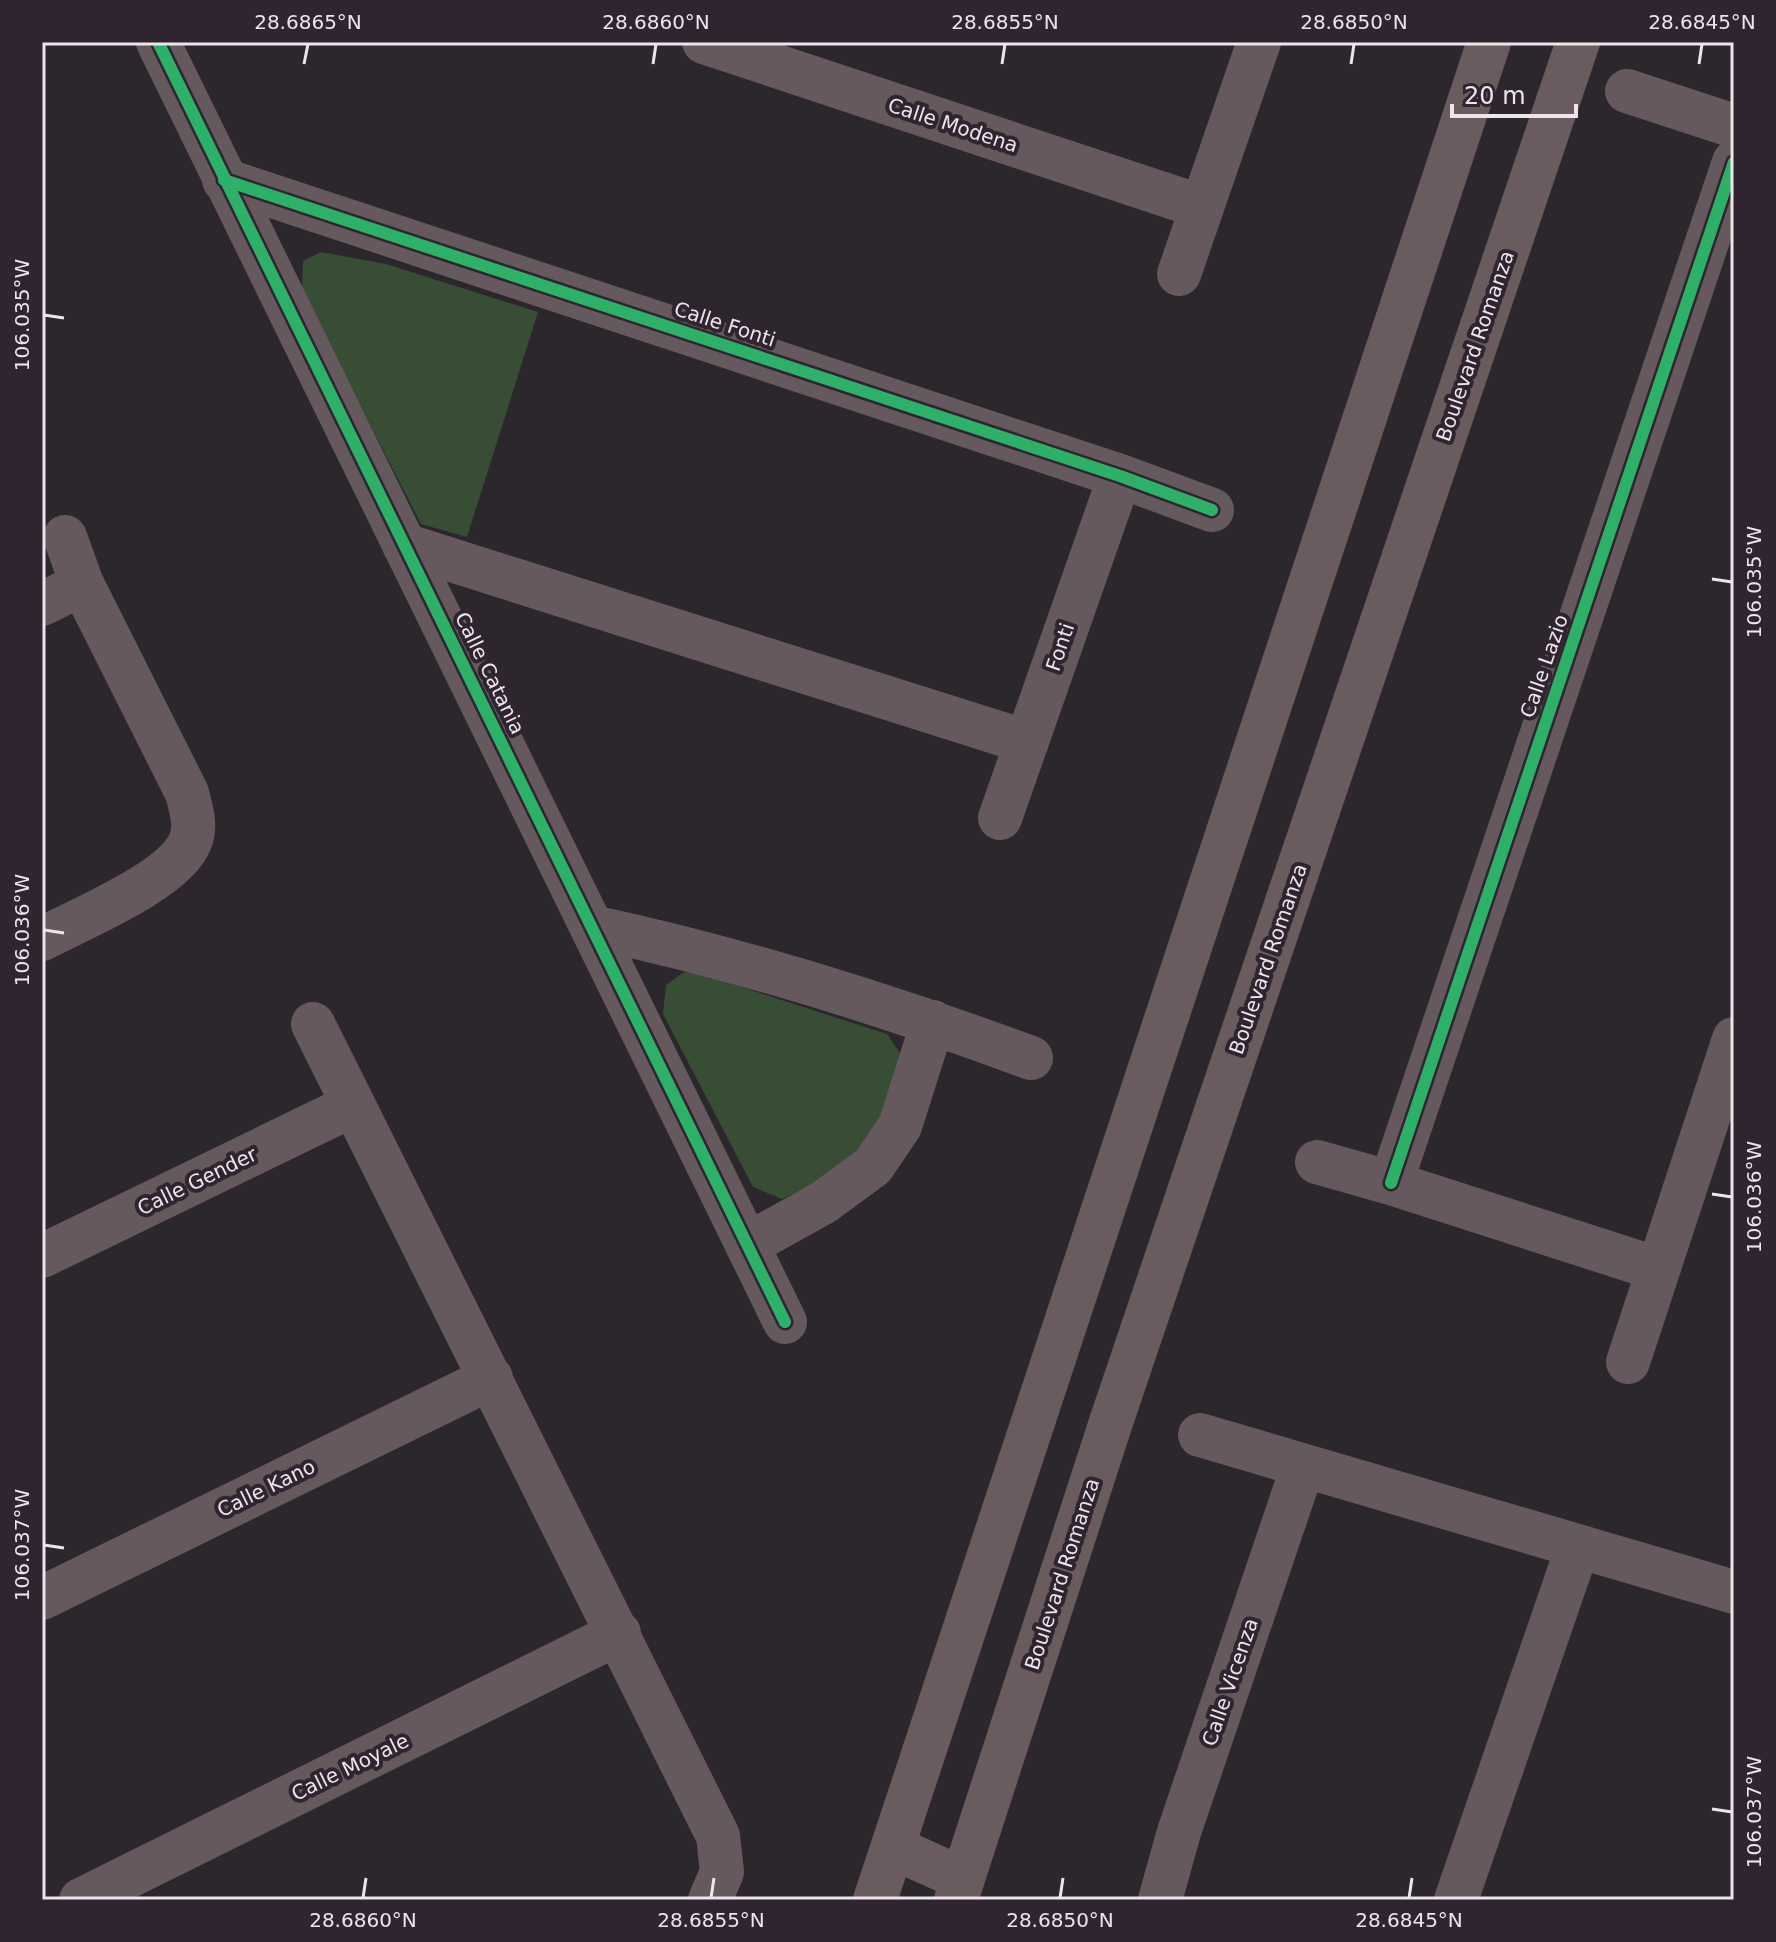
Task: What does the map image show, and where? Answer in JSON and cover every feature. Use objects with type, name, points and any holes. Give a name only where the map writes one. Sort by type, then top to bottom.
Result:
[{"type":"main road","points":[[875,1900],[1489,42]]},
{"type":"main road","name":"Boulevard Romanza","points":[[960,1889],[1121,1392],[1578,42]]},
{"type":"main road","points":[[894,1848],[960,1889]]},
{"type":"street","name":"Calle Catania","points":[[158,42],[785,1322]]},
{"type":"street","name":"Calle Modena","points":[[704,42],[1202,207]]},
{"type":"street","points":[[1179,274],[1259,42]]},
{"type":"street","points":[[1627,91],[1734,126]]},
{"type":"street","name":"Calle Lazio","points":[[1391,1183],[1734,162]]},
{"type":"street","name":"Calle Fonti","points":[[224,180],[1120,476],[1212,510]]},
{"type":"street","name":"Fonti","points":[[1000,818],[1120,476]]},
{"type":"street","points":[[42,939],[155,880],[174,864],[190,842],[193,817],[187,793],[82,584],[65,537]]},
{"type":"street","points":[[404,545],[1027,742]]},
{"type":"street","points":[[42,604],[82,584]]},
{"type":"street","points":[[592,927],[708,954],[933,1022],[1031,1058]]},
{"type":"street","points":[[747,1245],[824,1202],[873,1166],[900,1126],[933,1022]]},
{"type":"street","points":[[313,1024],[718,1836],[722,1872],[710,1900]]},
{"type":"street","points":[[1628,1362],[1734,1039]]},
{"type":"street","name":"Calle Gender","points":[[42,1256],[353,1105]]},
{"type":"street","points":[[1317,1162],[1658,1269]]},
{"type":"street","name":"Calle Kano","points":[[42,1598],[491,1378]]},
{"type":"street","points":[[1200,1435],[1734,1592]]},
{"type":"street","name":"Calle Vicenza","points":[[1160,1900],[1179,1832],[1303,1466]]},
{"type":"street","points":[[1456,1900],[1578,1546]]},
{"type":"street","name":"Calle Moyale","points":[[81,1900],[619,1633]]},
{"type":"green space","points":[[321,252],[386,264],[538,312],[467,537],[421,524],[302,291],[303,261]]},
{"type":"green space","points":[[684,972],[701,974],[887,1034],[904,1059],[873,1156],[782,1199],[753,1187],[663,1014],[666,985]]},
{"type":"cycle path","points":[[158,42],[785,1322]]},
{"type":"cycle path","points":[[1391,1183],[1734,162]]},
{"type":"cycle path","points":[[224,180],[1120,476],[1212,510]]}]
